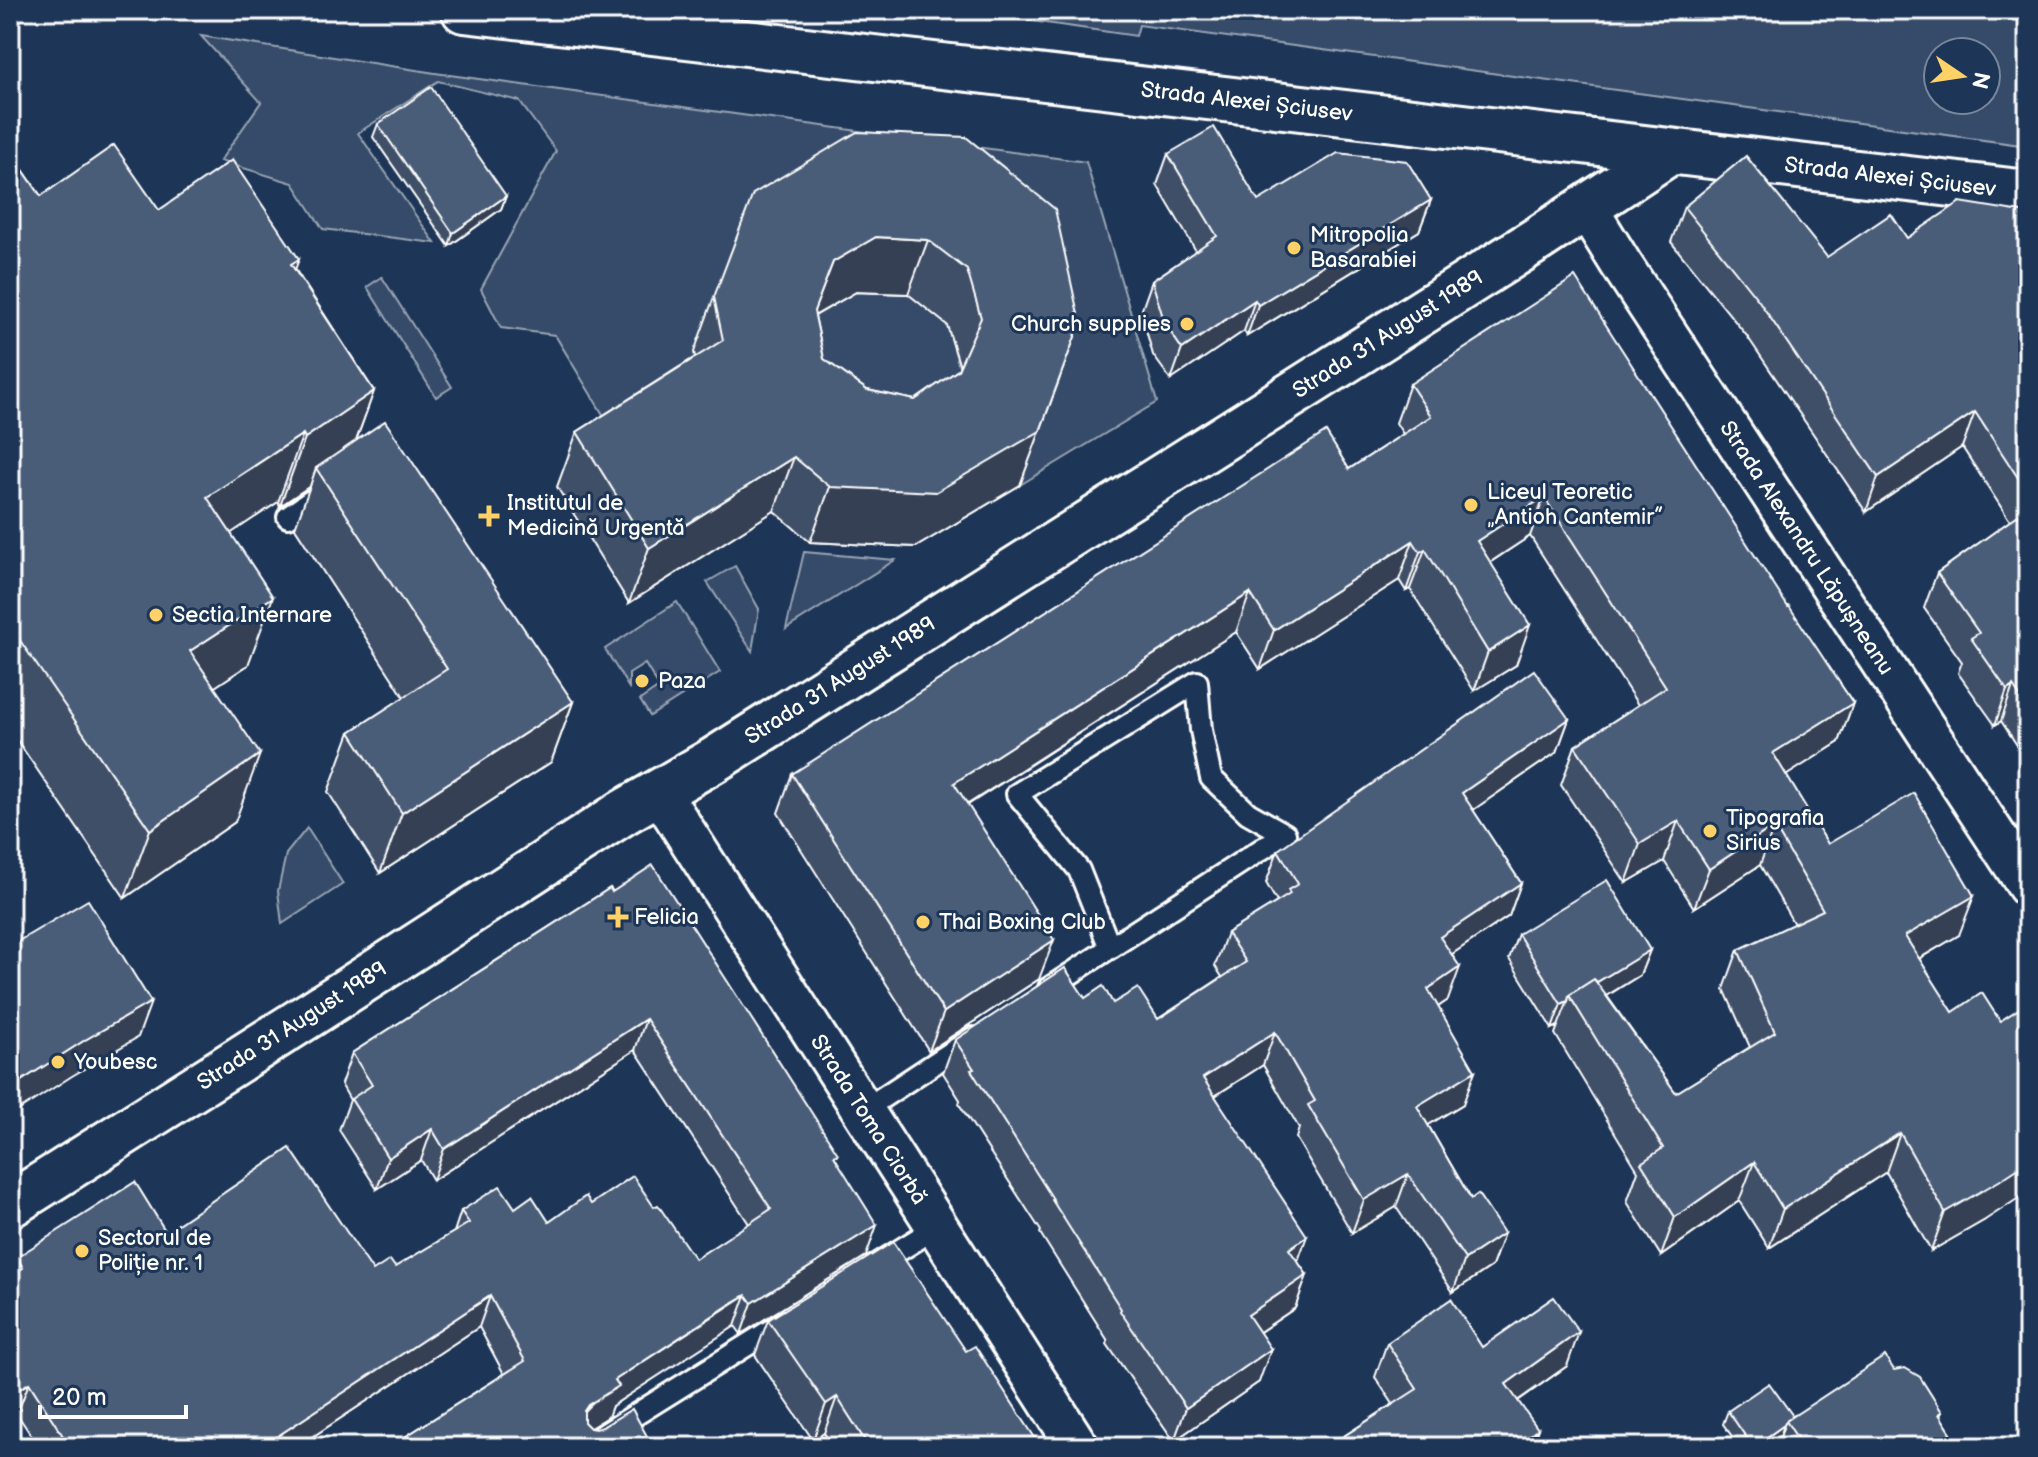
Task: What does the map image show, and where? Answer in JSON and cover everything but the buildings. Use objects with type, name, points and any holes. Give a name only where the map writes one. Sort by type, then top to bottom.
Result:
[{"type":"street","name":"Strada Alexei Șciusev","points":[[464,10],[2028,193]]},
{"type":"street","name":"Strada 31 August 1989","points":[[10,1205],[624,812],[714,760],[1670,152]]},
{"type":"street","name":"Strada Alexandru Lăpușneanu","points":[[1586,207],[2028,886]]},
{"type":"street","name":"Strada Toma Ciorbă","points":[[656,793],[669,807],[1078,1447]]},
{"type":"lane","points":[[288,517],[345,478]]},
{"type":"lane","points":[[1032,999],[1285,834],[1248,813],[1211,778],[1201,730],[1197,682],[1017,794],[1079,870],[1110,948]]},
{"type":"lane","points":[[862,1111],[993,1025]]},
{"type":"lane","points":[[861,1274],[937,1227]]},
{"type":"lane","points":[[584,1447],[795,1315]]},
{"type":"shaded area","points":[[956,10],[2028,10],[2028,146],[1139,25],[1136,36]]},
{"type":"shaded area","points":[[201,36],[435,73],[1086,162],[1157,402],[1020,485],[1060,378],[838,187],[708,420],[622,446],[555,335],[501,328],[481,289],[556,151],[519,101],[438,81],[358,133],[435,243],[323,229],[293,183],[220,161],[261,102]]},
{"type":"shaded area","points":[[382,277],[452,387],[436,397],[367,287]]},
{"type":"shaded area","points":[[856,292],[909,294],[947,325],[961,373],[938,425],[804,413],[814,316]]},
{"type":"shaded area","points":[[804,552],[895,560],[786,629]]},
{"type":"shaded area","points":[[735,566],[759,609],[752,651],[707,582]]},
{"type":"shaded area","points":[[677,602],[720,672],[650,716],[640,700],[659,687],[645,664],[629,674],[629,688],[605,649]]},
{"type":"shaded area","points":[[307,828],[343,884],[282,924],[278,891],[286,854]]},
{"type":"place","name":"Mitropolia Basarabiei","points":[[1294,248]]},
{"type":"place","name":"Church supplies","points":[[1187,324]]},
{"type":"place","name":"Liceul Teoretic „Antioh Cantemir”","points":[[1471,505]]},
{"type":"place","name":"Institutul de Medicină Urgentă","points":[[489,516]]},
{"type":"place","name":"Sectia Internare","points":[[156,615]]},
{"type":"place","name":"Paza","points":[[642,681]]},
{"type":"place","name":"Tipografia Sirius","points":[[1710,831]]},
{"type":"place","name":"Felicia","points":[[618,917]]},
{"type":"place","name":"Thai Boxing Club","points":[[923,922]]},
{"type":"place","name":"Youbesc","points":[[58,1062]]},
{"type":"place","name":"Sectorul de Poliție nr. 1","points":[[82,1251]]}]
